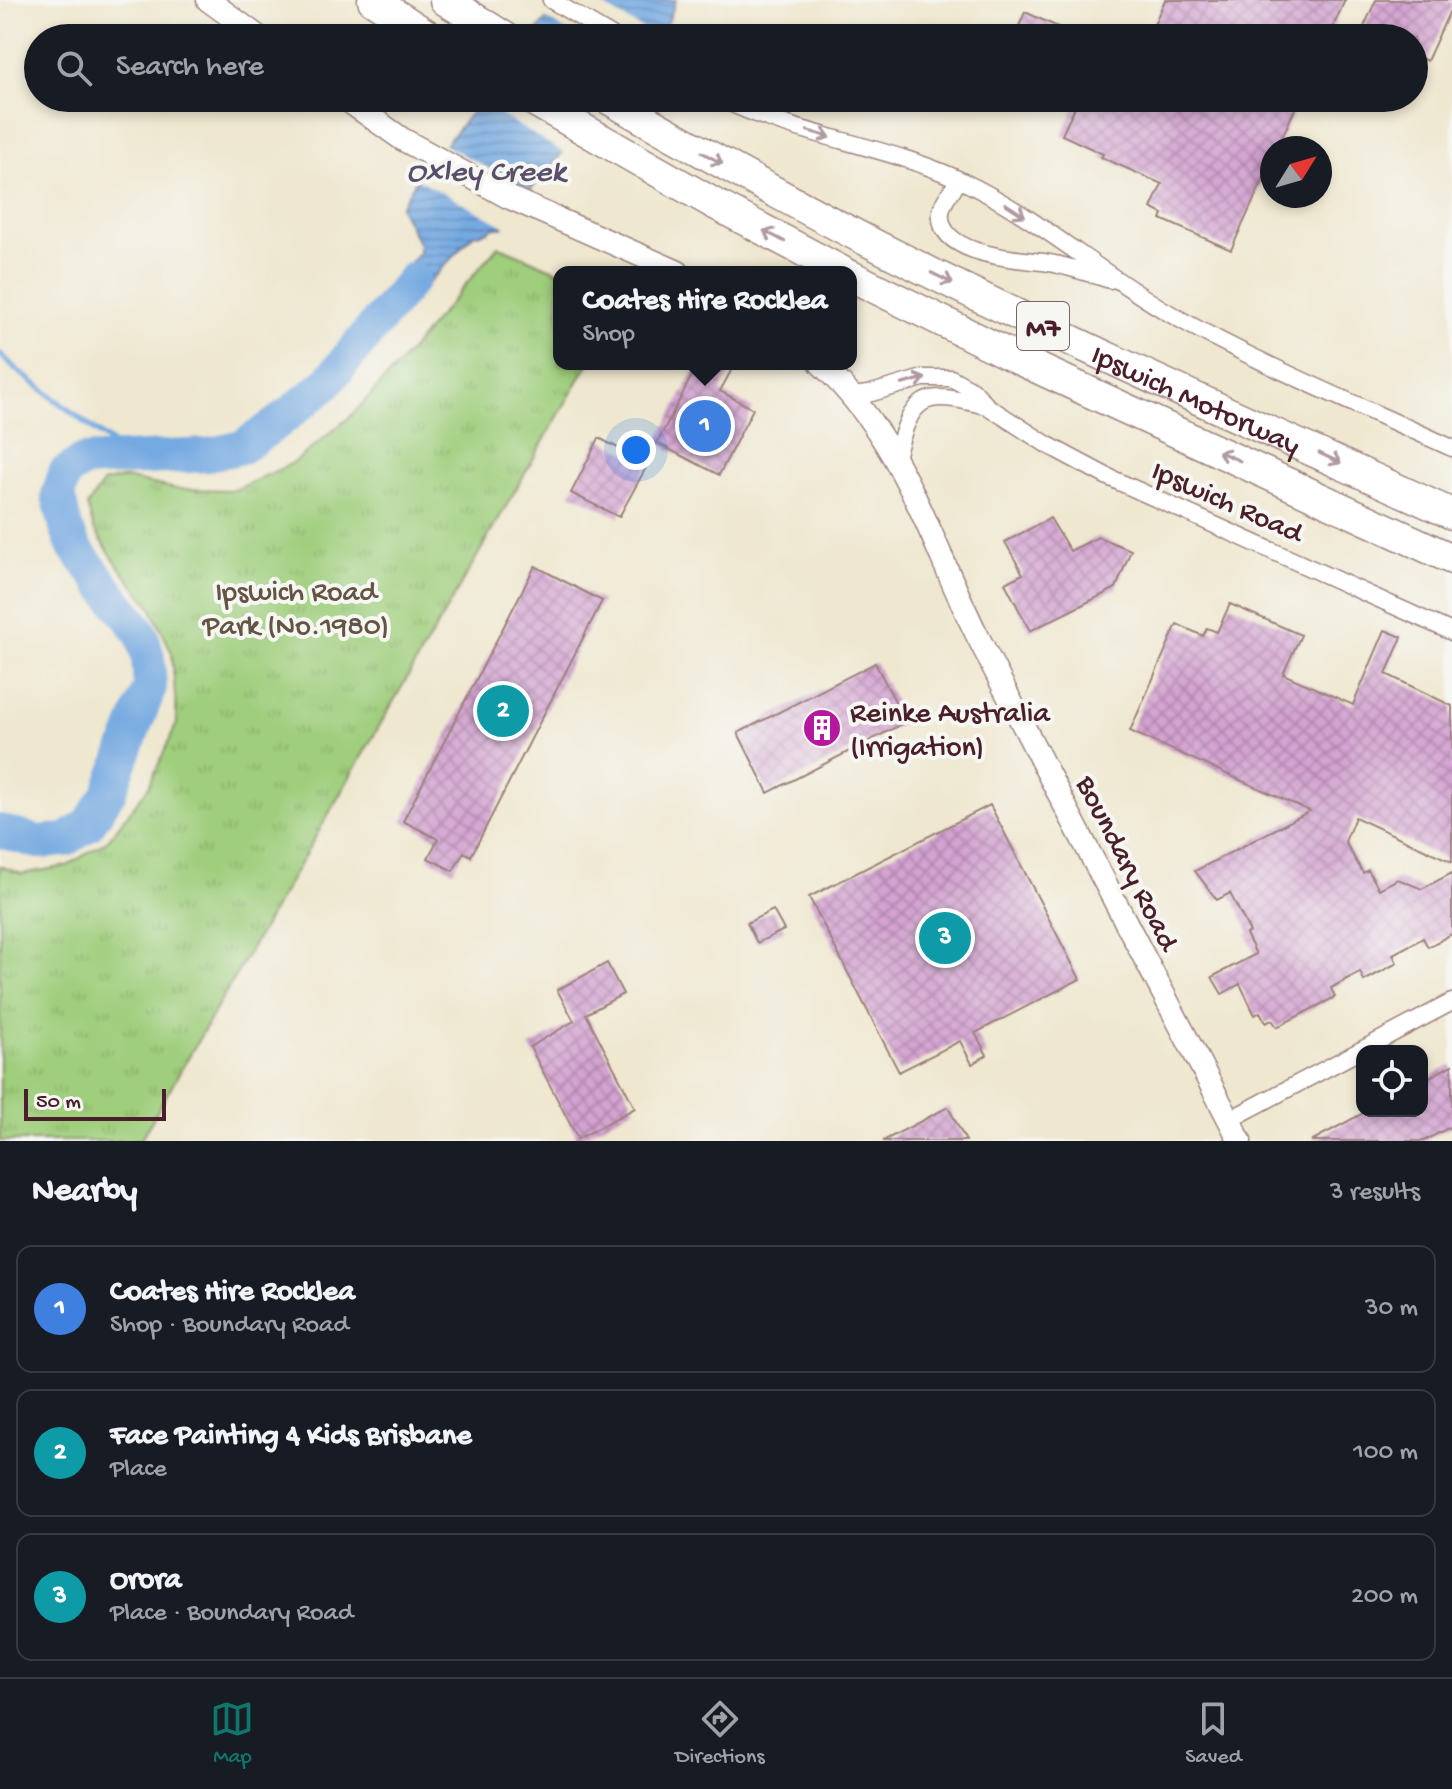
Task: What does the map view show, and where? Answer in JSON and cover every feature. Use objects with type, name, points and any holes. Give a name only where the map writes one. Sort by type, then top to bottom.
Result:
[{"type":"highway","points":[[373,0],[410,24]]},
{"type":"highway","points":[[445,0],[483,24]]},
{"type":"highway","points":[[553,112],[832,266]]},
{"type":"highway","name":"Ipswich Motorway","points":[[632,112],[762,186],[893,254],[1039,325],[1452,514]]},
{"type":"highway","name":"Ipswich Motorway","points":[[857,279],[1020,360],[1452,559]]},
{"type":"main road","points":[[208,0],[241,24]]},
{"type":"main road","points":[[364,112],[402,139],[508,197],[664,266]]},
{"type":"main road","name":"Boundary Road","points":[[827,370],[852,396],[896,458],[976,632],[1240,1141]]},
{"type":"street","points":[[551,0],[591,24]]},
{"type":"street","points":[[752,112],[890,154],[960,180],[1011,207],[1174,316],[1452,448]]},
{"type":"street","points":[[960,180],[945,202],[942,220],[950,234],[965,246],[988,255],[1053,264],[1121,283]]},
{"type":"street","name":"Ipswich Road","points":[[852,396],[939,376],[962,383],[987,406],[1046,444],[1106,476],[1452,632]]},
{"type":"street","name":"Ipswich Road","points":[[896,458],[905,422],[921,404],[948,396],[987,406]]},
{"type":"street","points":[[1229,1120],[1452,1002]]},
{"type":"green space","name":"Ipswich Road Park (No.1980)","points":[[498,246],[553,269],[553,370],[585,370],[140,1141],[0,1141],[0,866],[22,874],[67,866],[108,840],[149,786],[177,723],[172,653],[150,605],[121,570],[94,529],[87,506],[104,482],[125,478],[176,489],[235,490],[295,462],[352,415]]},
{"type":"water","points":[[562,0],[676,0],[667,24],[542,24]]},
{"type":"water","name":"Oxley Creek","points":[[472,112],[598,112],[531,189],[503,228],[494,227],[473,235],[394,320],[372,305],[419,253],[419,244],[400,207],[415,182]]},
{"type":"pier","points":[[557,0],[593,0],[634,24],[555,24],[543,17]]},
{"type":"pier","points":[[496,112],[602,112],[566,154]]},
{"type":"pier","points":[[441,143],[533,192],[508,228],[414,177]]},
{"type":"building","points":[[1165,0],[1345,0],[1334,24],[1154,24]]},
{"type":"building","points":[[1376,0],[1452,0],[1428,59],[1428,24],[1365,24]]},
{"type":"building","points":[[1025,12],[1051,24],[1020,24]]},
{"type":"building","points":[[1073,112],[1294,112],[1283,136],[1260,136],[1260,186],[1231,250],[1161,219],[1163,214],[1151,208],[1162,184],[1101,157],[1103,154],[1062,135]]},
{"type":"building","points":[[695,370],[731,370],[720,391],[753,409],[719,475],[657,443]]},
{"type":"building","points":[[599,438],[648,464],[619,517],[571,493]]},
{"type":"building","points":[[1050,518],[1070,551],[1098,537],[1131,550],[1116,588],[1030,631],[1005,583],[1023,574],[1005,542]]},
{"type":"building","points":[[535,566],[602,601],[471,856],[464,852],[453,871],[428,858],[438,839],[403,821]]},
{"type":"building","points":[[1230,604],[1301,635],[1283,674],[1353,705],[1385,630],[1402,637],[1386,674],[1452,706],[1452,862],[1355,817],[1345,842],[1363,873],[1368,870],[1379,889],[1398,879],[1422,889],[1452,873],[1452,934],[1428,947],[1423,938],[1393,954],[1397,963],[1364,981],[1360,972],[1331,988],[1335,997],[1277,1027],[1272,1020],[1266,1023],[1260,1012],[1255,1015],[1240,984],[1222,994],[1212,977],[1256,954],[1246,934],[1250,932],[1230,893],[1217,900],[1195,871],[1310,811],[1130,731],[1177,624],[1203,636],[1207,628],[1217,632]]},
{"type":"building","name":"Reinke Australia (Irrigation)","points":[[875,663],[906,722],[768,793],[738,733]]},
{"type":"building","points":[[990,805],[1080,979],[975,1033],[987,1055],[972,1064],[960,1041],[899,1072],[809,897]]},
{"type":"building","points":[[773,910],[784,930],[757,943],[747,923]]},
{"type":"building","points":[[607,963],[623,994],[586,1014],[635,1108],[578,1139],[530,1047],[574,1021],[557,990]]},
{"type":"building","points":[[1452,1065],[1452,1126],[1424,1141],[1311,1141],[1356,1117],[1428,1117],[1428,1078]]},
{"type":"building","points":[[948,1107],[966,1141],[883,1141]]},
{"type":"waterway","name":"Oxley Creek","points":[[0,831],[38,842],[66,840],[88,825],[109,793],[150,687],[148,657],[141,633],[74,547],[66,527],[58,495],[65,473],[83,461],[208,455],[242,447],[325,385],[413,279]]},
{"type":"waterway","points":[[0,354],[131,458]]},
{"type":"place","name":"Coates Hire Rocklea","points":[[705,426]]},
{"type":"place","name":"Face Painting 4 Kids Brisbane","points":[[503,711]]},
{"type":"place","name":"Reinke Australia (Irrigation)","points":[[822,728]]},
{"type":"place","name":"Orora","points":[[945,938]]}]
